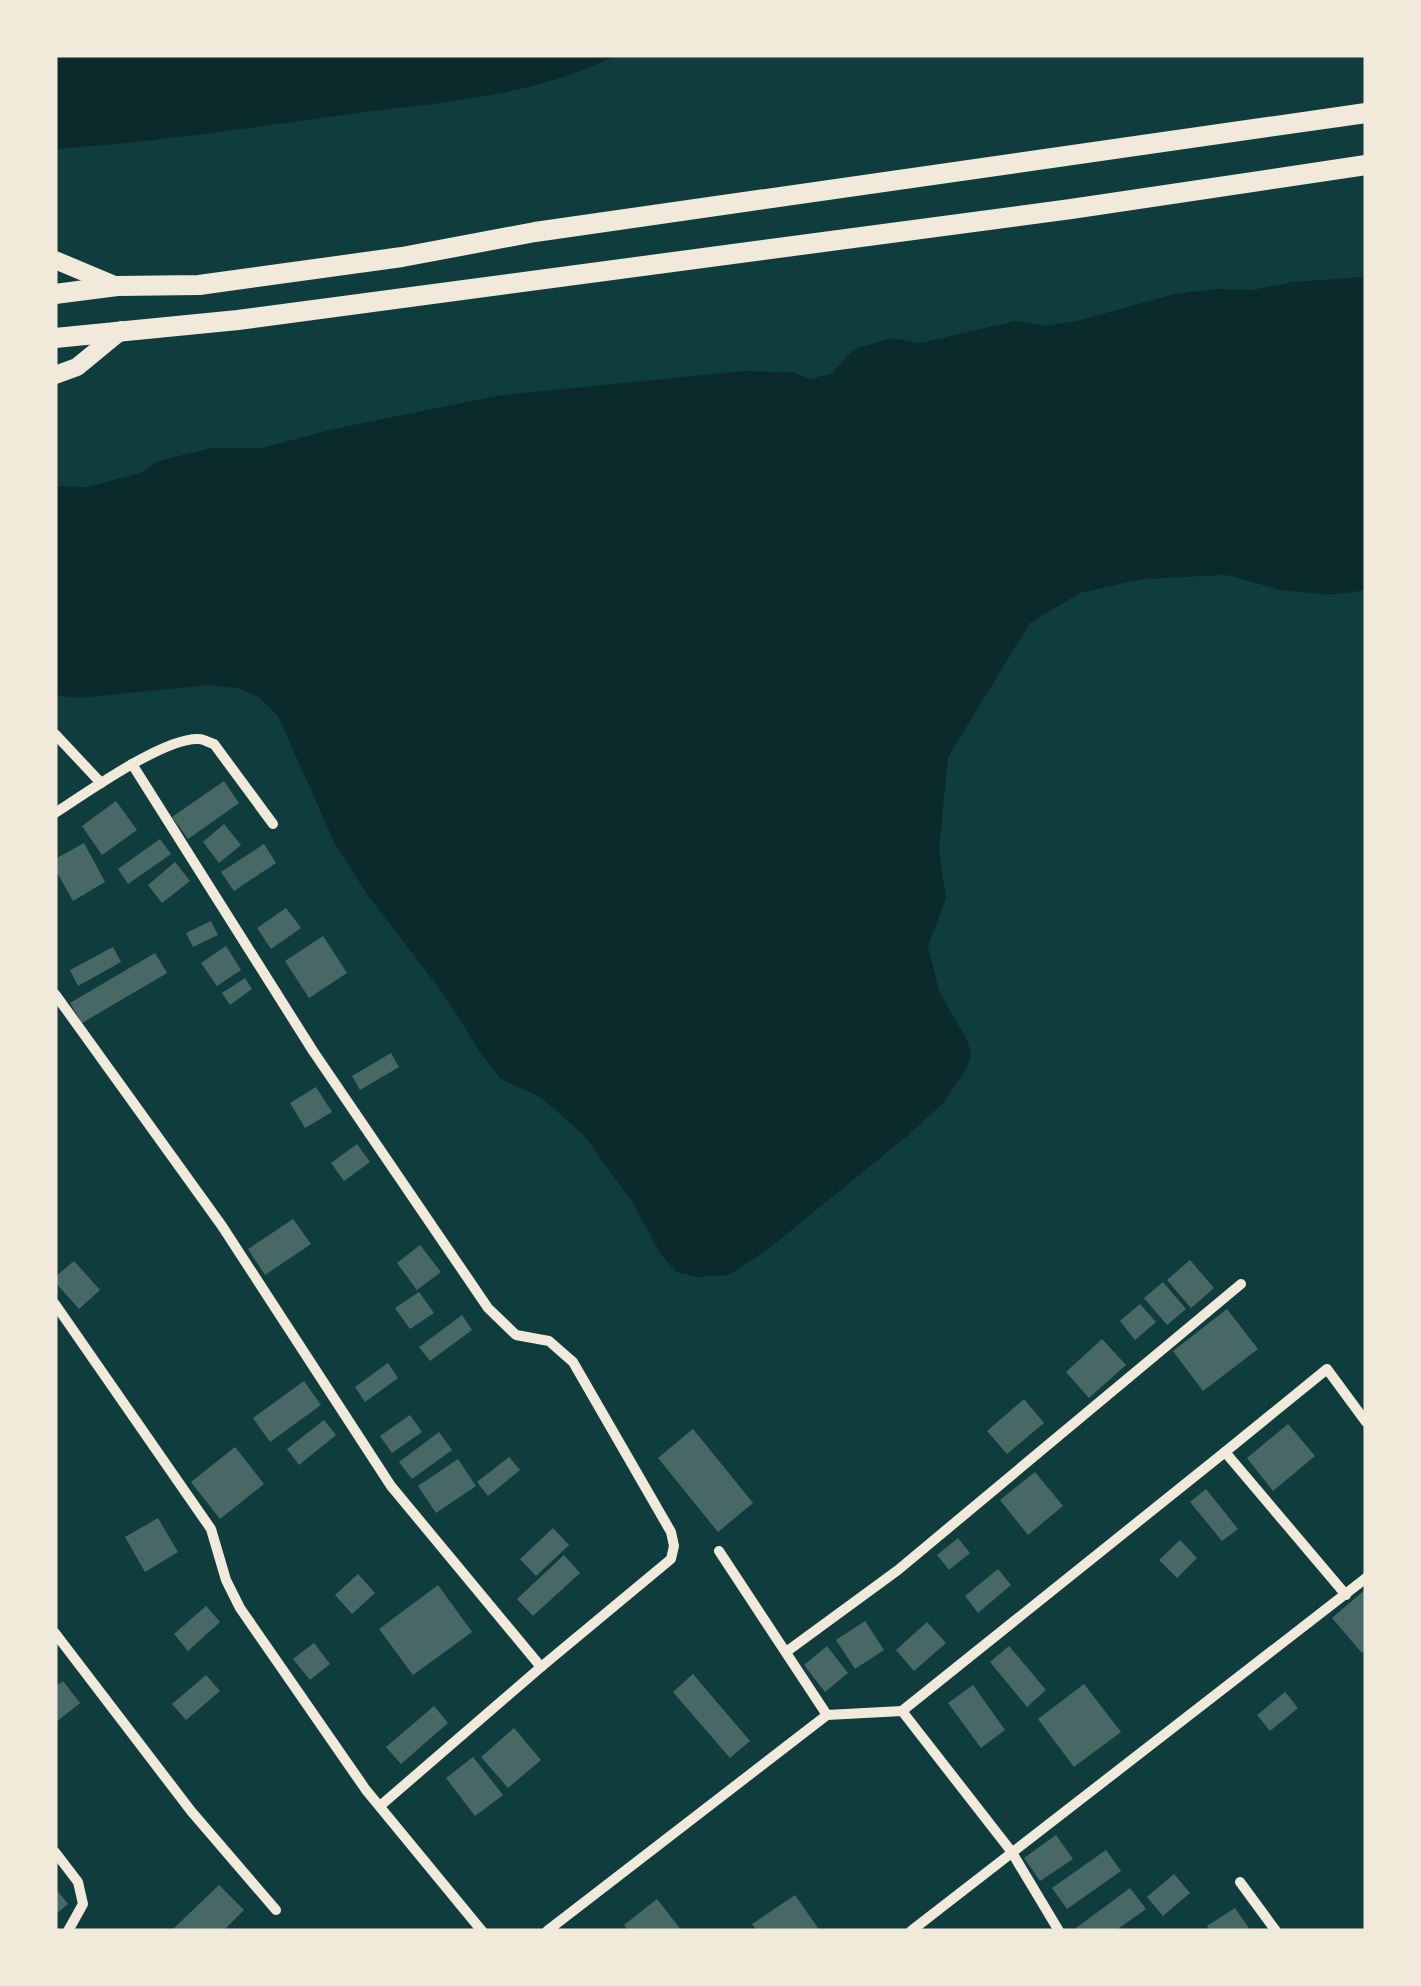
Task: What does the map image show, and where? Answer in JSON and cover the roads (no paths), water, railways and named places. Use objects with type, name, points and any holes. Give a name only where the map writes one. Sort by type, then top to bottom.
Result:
[{"type":"main road","points":[[55,294],[117,286],[199,284],[402,257],[555,229],[1366,113]]},
{"type":"main road","points":[[55,338],[238,320],[1366,166]]},
{"type":"street","points":[[55,260],[117,286]]},
{"type":"street","points":[[55,375],[77,366],[122,330]]},
{"type":"street","points":[[55,734],[101,784]]},
{"type":"street","points":[[55,813],[132,764],[180,742],[198,739],[214,744],[273,824]]},
{"type":"street","points":[[132,764],[313,1051],[488,1308],[516,1334],[549,1341],[573,1362],[671,1532],[671,1560],[380,1806]]},
{"type":"street","points":[[55,994],[222,1226],[391,1486],[541,1668]]},
{"type":"street","points":[[786,1652],[898,1570],[1240,1284]]},
{"type":"street","points":[[55,1304],[211,1529],[226,1580],[240,1608],[380,1806],[482,1931]]},
{"type":"street","points":[[547,1931],[826,1715],[902,1711],[1327,1370],[1366,1422]]},
{"type":"street","points":[[1225,1452],[1346,1595]]},
{"type":"street","points":[[719,1552],[826,1715]]},
{"type":"street","points":[[911,1931],[1366,1578]]},
{"type":"street","points":[[55,1634],[191,1811],[276,1910]]},
{"type":"street","points":[[902,1711],[1011,1851],[1058,1931]]},
{"type":"street","points":[[55,1852],[78,1882],[83,1904],[68,1931]]},
{"type":"street","points":[[1240,1882],[1276,1931]]},
{"type":"water","points":[[55,55],[617,55],[553,80],[486,96],[203,134],[55,149]]},
{"type":"water","points":[[1366,277],[1366,590],[1332,595],[1281,590],[1226,575],[1142,579],[1080,593],[1030,623],[948,757],[939,850],[946,898],[928,946],[939,991],[968,1042],[971,1057],[964,1073],[943,1103],[907,1136],[767,1250],[729,1275],[698,1277],[676,1272],[583,1134],[540,1097],[501,1079],[336,846],[278,716],[259,697],[237,688],[209,685],[79,698],[55,695],[55,486],[87,487],[140,473],[158,461],[212,448],[261,448],[502,395],[743,371],[793,372],[809,379],[831,374],[854,349],[891,338],[920,343],[1016,321],[1046,326],[1080,320],[1175,294]]}]
